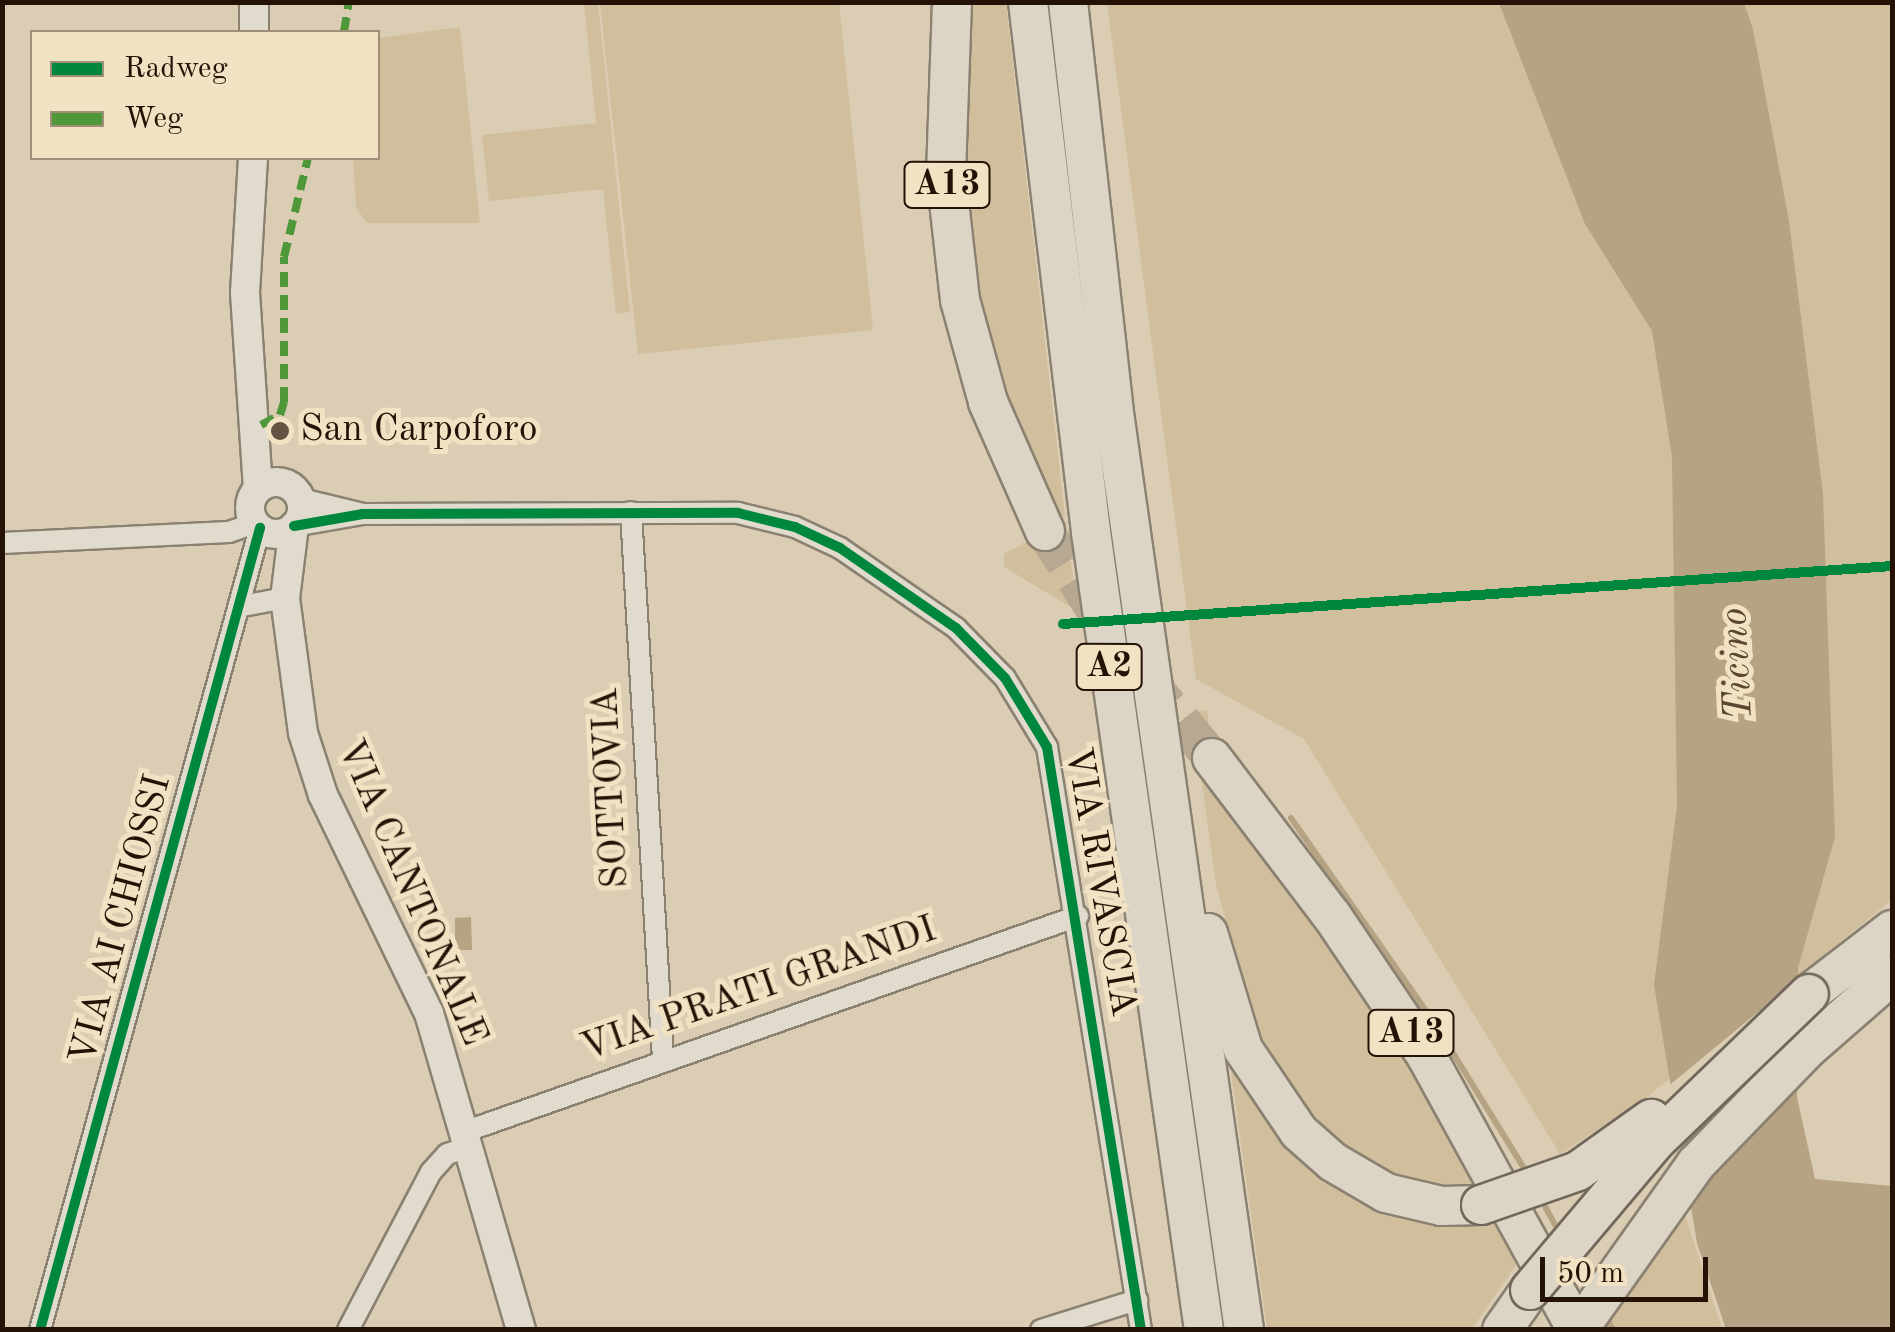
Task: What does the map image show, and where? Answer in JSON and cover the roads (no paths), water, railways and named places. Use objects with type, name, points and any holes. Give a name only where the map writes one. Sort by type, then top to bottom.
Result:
[{"type":"highway","name":"A13","points":[[952,2],[946,175],[960,300],[988,402],[1046,531]]},
{"type":"highway","name":"A2","points":[[1028,2],[1088,512],[1204,1330]]},
{"type":"highway","name":"A2","points":[[1068,2],[1154,692],[1244,1330]]},
{"type":"highway","name":"A2","points":[[1154,692],[1218,974],[1262,1085],[1316,1148],[1366,1184],[1425,1204],[1481,1204],[1541,1188],[1610,1152],[1772,1014],[1809,994]]},
{"type":"highway","name":"A13","points":[[1212,758],[1332,916],[1427,1058],[1578,1330],[1696,1164],[1778,1077],[1892,975]]},
{"type":"highway","points":[[1502,1330],[1530,1290],[1656,1140],[1809,994],[1892,930]]},
{"type":"main road","points":[[254,2],[254,30]]},
{"type":"main road","name":"VIA CANTONALE","points":[[253,160],[245,294],[257,418],[285,500],[285,598],[298,715],[311,763],[420,990],[521,1330]]},
{"type":"main road","points":[[285,500],[281,533],[257,525],[250,502],[285,500]]},
{"type":"main road","name":"VIA CANTONALE","points":[[257,525],[285,598]]},
{"type":"street","name":"VIA RIVASCIA","points":[[285,500],[363,514],[738,513],[795,527],[875,568],[956,628],[1005,678],[1040,729],[1078,916],[1141,1330]]},
{"type":"street","name":"SOTTOVIA","points":[[630,512],[663,1059]]},
{"type":"street","points":[[2,543],[228,532],[257,525]]},
{"type":"street","name":"VIA AI CHIOSSI","points":[[40,1330],[242,606],[257,525]]},
{"type":"street","points":[[242,606],[285,598]]},
{"type":"street","name":"VIA PRATI GRANDI","points":[[348,1330],[430,1172],[466,1139],[663,1059],[1078,916]]},
{"type":"street","points":[[1041,1330],[1137,1300]]},
{"type":"water","name":"Ticino","points":[[1499,3],[1744,3],[1753,29],[1789,221],[1823,494],[1835,837],[1798,968],[1797,1097],[1815,1179],[1892,1186],[1892,1329],[1726,1329],[1697,1243],[1654,985],[1677,806],[1672,457],[1652,331],[1585,224]]},
{"type":"water","points":[[471,917],[472,950],[455,950],[455,918]]},
{"type":"waterway","points":[[1291,818],[1434,1022],[1528,1175]]},
{"type":"waterway","points":[[1541,1199],[1561,1236]]},
{"type":"waterway","points":[[1575,1260],[1590,1289]]},
{"type":"waterway","points":[[1604,1313],[1613,1330]]},
{"type":"tunnel","points":[[1045,531],[1110,634]]},
{"type":"tunnel","points":[[1145,677],[1212,758]]},
{"type":"place","name":"San Carpoforo","points":[[280,431]]}]
